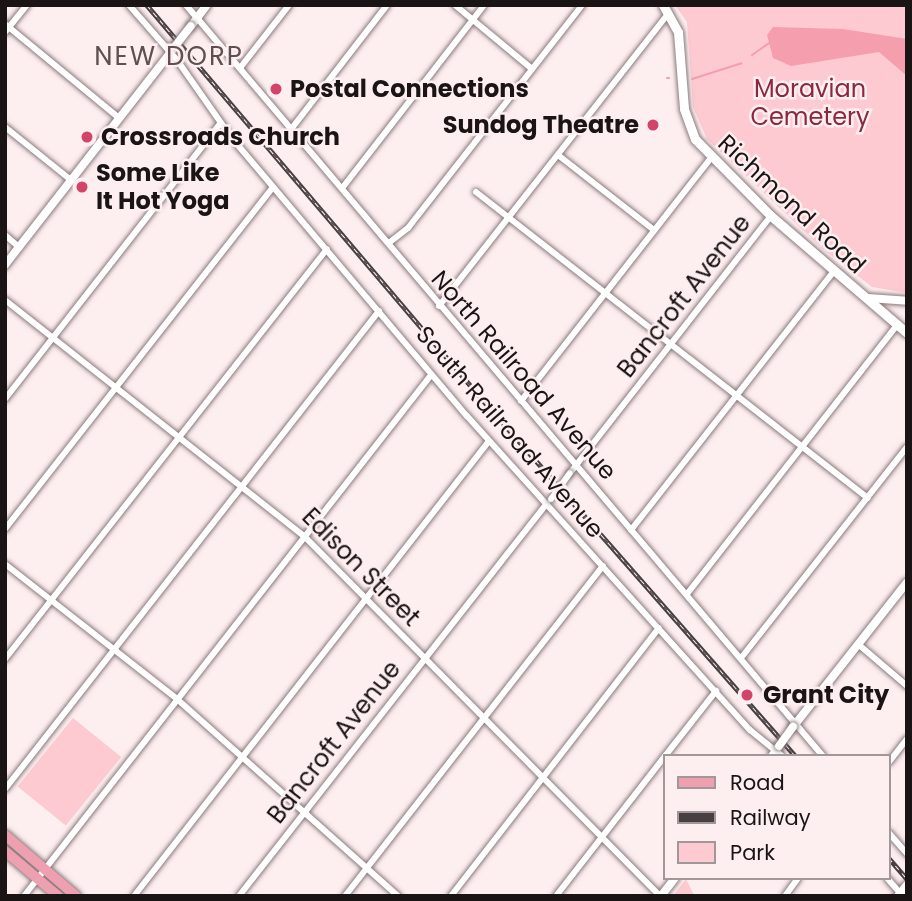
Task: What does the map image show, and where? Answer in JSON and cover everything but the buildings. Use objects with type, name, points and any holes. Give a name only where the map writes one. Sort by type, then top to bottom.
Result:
[{"type":"main road","name":"Richmond Road","points":[[666,9],[678,32],[687,124],[710,159],[833,272],[868,298],[907,333]]},
{"type":"main road","points":[[5,835],[58,896]]},
{"type":"main road","points":[[5,851],[76,896]]},
{"type":"street","points":[[27,5],[7,28],[119,118]]},
{"type":"street","name":"South Railroad Avenue","points":[[129,5],[173,49],[221,123],[489,441],[549,501],[603,566],[716,691],[777,752]]},
{"type":"street","name":"North Railroad Avenue","points":[[186,5],[390,242],[439,306],[821,754]]},
{"type":"street","points":[[5,265],[207,5]]},
{"type":"street","points":[[240,68],[289,5]]},
{"type":"street","points":[[292,128],[387,5]]},
{"type":"street","points":[[455,5],[532,69]]},
{"type":"street","points":[[343,187],[484,5]]},
{"type":"street","points":[[390,242],[408,228],[582,5]]},
{"type":"street","points":[[439,306],[558,155],[666,9]]},
{"type":"street","points":[[5,399],[221,123]]},
{"type":"street","points":[[5,127],[71,180]]},
{"type":"street","points":[[558,155],[654,230]]},
{"type":"street","points":[[521,401],[710,159]]},
{"type":"street","points":[[5,529],[273,187]]},
{"type":"street","points":[[476,192],[867,498]]},
{"type":"street","name":"Bancroft Avenue","points":[[239,896],[771,216]]},
{"type":"street","points":[[5,235],[19,247]]},
{"type":"street","points":[[5,659],[327,249]]},
{"type":"street","points":[[631,530],[833,272]]},
{"type":"street","points":[[868,298],[907,300]]},
{"type":"street","name":"Edison Street","points":[[5,299],[304,536],[660,896]]},
{"type":"street","points":[[5,789],[379,311]]},
{"type":"street","points":[[687,594],[898,324]]},
{"type":"street","points":[[24,896],[431,374]]},
{"type":"street","points":[[134,896],[489,441]]},
{"type":"street","points":[[741,658],[907,447]]},
{"type":"street","points":[[5,564],[177,699],[398,896]]},
{"type":"street","points":[[345,896],[603,566]]},
{"type":"street","points":[[777,752],[795,725],[907,582]]},
{"type":"street","points":[[450,896],[659,628]]},
{"type":"street","points":[[858,644],[907,686]]},
{"type":"street","points":[[667,754],[716,691]]},
{"type":"street","points":[[891,759],[907,739]]},
{"type":"street","points":[[556,896],[664,757]]},
{"type":"street","points":[[891,835],[907,854]]},
{"type":"street","points":[[660,896],[673,880]]},
{"type":"street","points":[[785,896],[797,880]]},
{"type":"street","points":[[889,880],[900,895],[907,885]]},
{"type":"green space","name":"Moravian Cemetery","points":[[675,5],[907,5],[907,293],[872,287],[823,249],[707,139],[693,107],[687,22]]},
{"type":"green space","points":[[73,718],[121,757],[66,825],[18,786]]},
{"type":"green space","points":[[685,880],[694,895],[673,896]]},
{"type":"shaded area","points":[[773,27],[843,29],[907,39],[907,76],[879,52],[791,66],[773,58],[767,35]]},
{"type":"waterway","points":[[752,55],[769,43]]},
{"type":"waterway","points":[[692,79],[742,63]]},
{"type":"railway","points":[[147,5],[489,407],[794,754]]},
{"type":"railway","points":[[891,860],[907,879]]},
{"type":"place","name":"Postal Connections","points":[[276,89]]},
{"type":"place","name":"Sundog Theatre","points":[[653,125]]},
{"type":"place","name":"Crossroads Church","points":[[87,137]]},
{"type":"place","name":"Some Like It Hot Yoga","points":[[82,187]]},
{"type":"place","name":"Grant City","points":[[747,695]]},
{"type":"district","name":"NEW DORP","points":[[169,57]]}]
